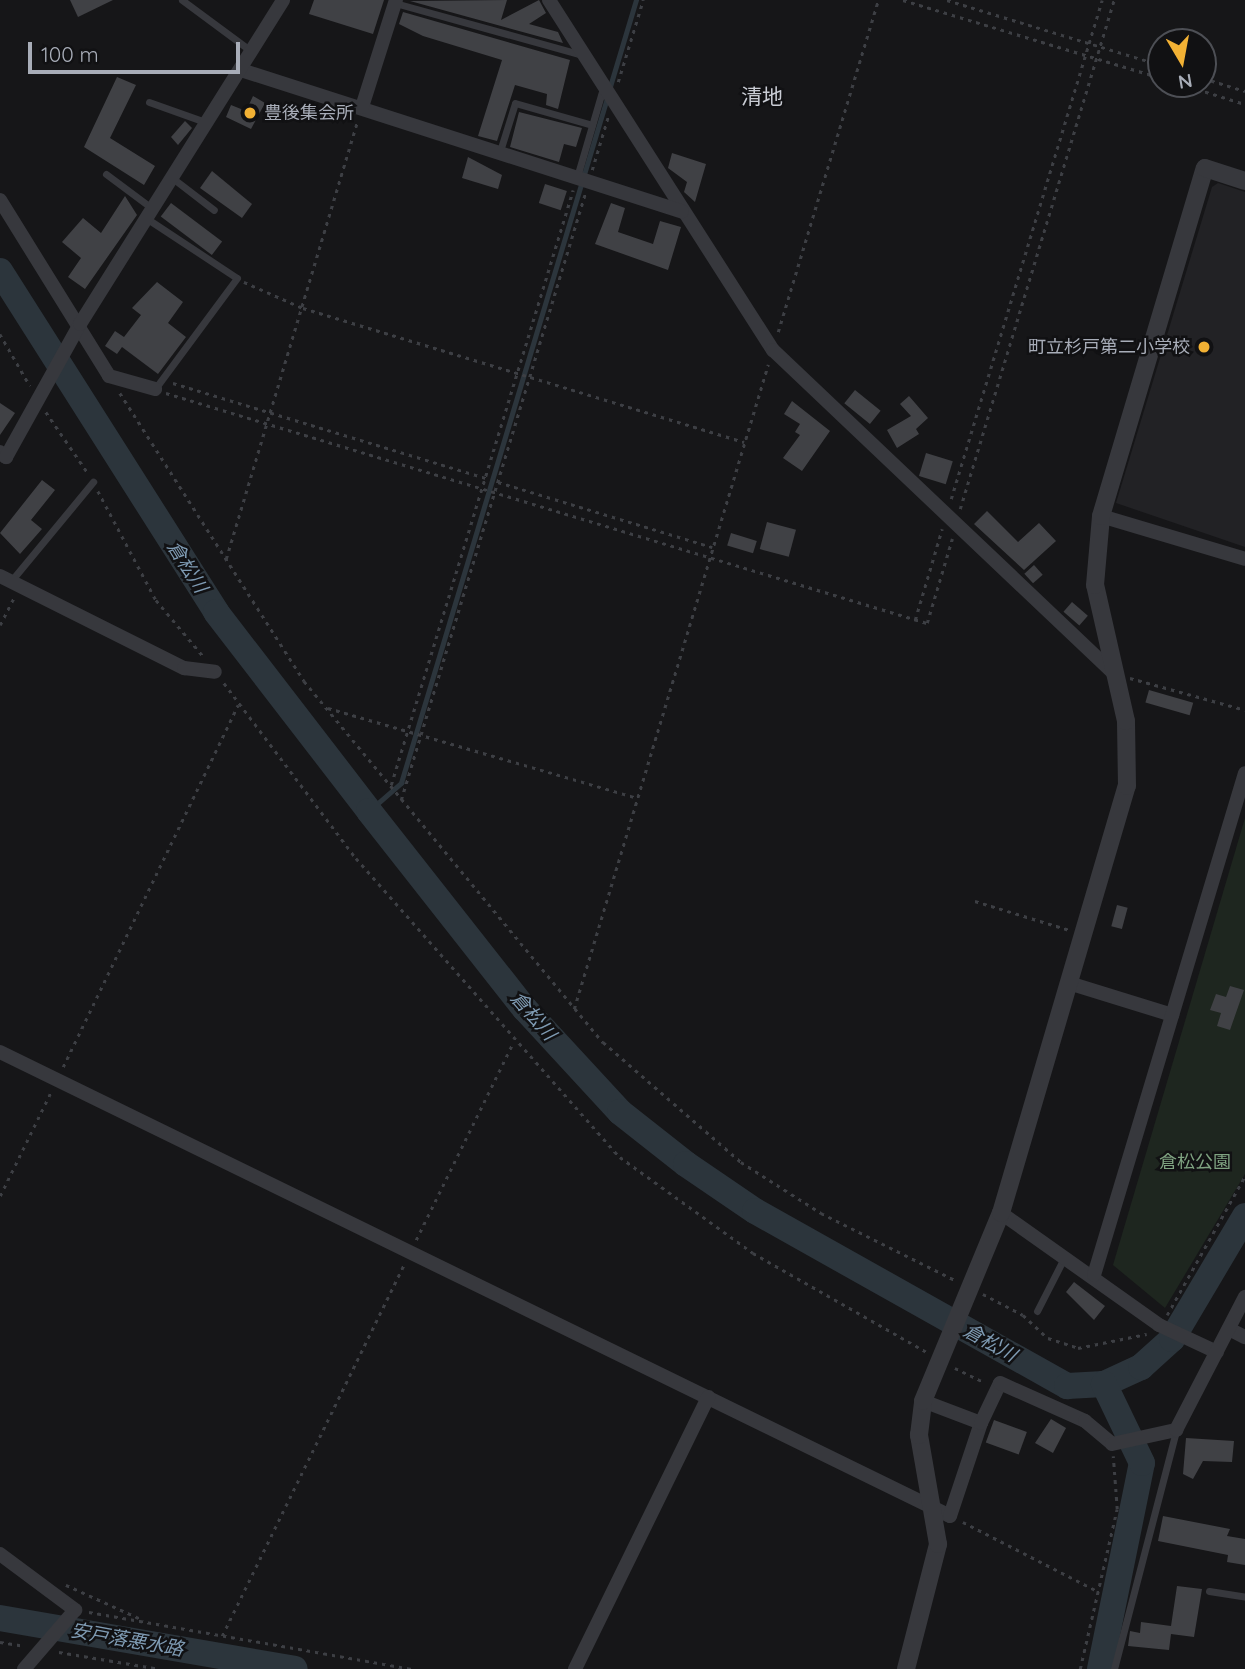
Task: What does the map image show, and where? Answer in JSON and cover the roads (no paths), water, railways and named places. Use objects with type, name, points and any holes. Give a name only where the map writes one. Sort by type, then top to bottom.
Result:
[{"type":"street","points":[[2,459],[80,324],[175,180],[283,0]]},
{"type":"street","points":[[549,0],[657,173],[773,350],[1114,674]]},
{"type":"street","points":[[362,107],[396,1]]},
{"type":"street","points":[[241,70],[500,151],[682,212]]},
{"type":"street","points":[[906,1669],[935,1571],[930,1507],[919,1435],[923,1401],[1000,1213],[1072,984],[1127,786],[1126,721],[1095,585],[1101,516],[1205,168],[1245,181]]},
{"type":"street","points":[[648,200],[657,173]]},
{"type":"street","points":[[0,200],[80,324],[109,376],[157,384]]},
{"type":"street","points":[[1101,516],[1245,559]]},
{"type":"street","points":[[11,581],[184,668],[215,672]]},
{"type":"street","points":[[1094,1275],[1245,773]]},
{"type":"street","points":[[1072,984],[1172,1015]]},
{"type":"street","points":[[0,1052],[950,1516],[981,1423],[1000,1383],[1086,1421],[1112,1444],[1176,1430],[1245,1297]]},
{"type":"street","points":[[1000,1213],[1094,1275],[1159,1325],[1217,1352]]},
{"type":"street","points":[[1229,1329],[1245,1337]]},
{"type":"street","points":[[575,1669],[708,1397]]},
{"type":"street","points":[[923,1401],[981,1423]]},
{"type":"street","points":[[0,1554],[71,1613],[24,1669]]},
{"type":"lane","points":[[182,0],[252,52]]},
{"type":"lane","points":[[396,1],[555,52],[583,55]]},
{"type":"lane","points":[[583,179],[592,125],[608,95]]},
{"type":"lane","points":[[149,103],[209,124]]},
{"type":"lane","points":[[500,151],[515,103],[592,125]]},
{"type":"lane","points":[[106,174],[152,215],[237,278],[157,384]]},
{"type":"lane","points":[[175,180],[214,209]]},
{"type":"lane","points":[[11,581],[93,482]]},
{"type":"lane","points":[[1037,1311],[1065,1256]]},
{"type":"lane","points":[[1114,1669],[1176,1430]]},
{"type":"lane","points":[[1209,1591],[1245,1597]]},
{"type":"waterway","points":[[609,90],[636,0]]},
{"type":"waterway","points":[[369,811],[401,783],[607,98]]},
{"type":"waterway","name":"倉松川","points":[[0,271],[216,612],[525,1009],[620,1112],[686,1164],[755,1211],[1067,1386],[1104,1384],[1141,1367],[1172,1339],[1245,1216]]},
{"type":"waterway","points":[[1100,1669],[1142,1463],[1104,1384]]},
{"type":"waterway","name":"安戸落悪水路","points":[[0,1618],[295,1669]]},
{"type":"place","name":"豊後集会所","points":[[250,113]]},
{"type":"place","name":"町立杉戸第二小学校","points":[[1204,347]]},
{"type":"district","name":"清地","points":[[762,96]]},
{"type":"park label","name":"倉松公園","points":[[1195,1162]]}]
